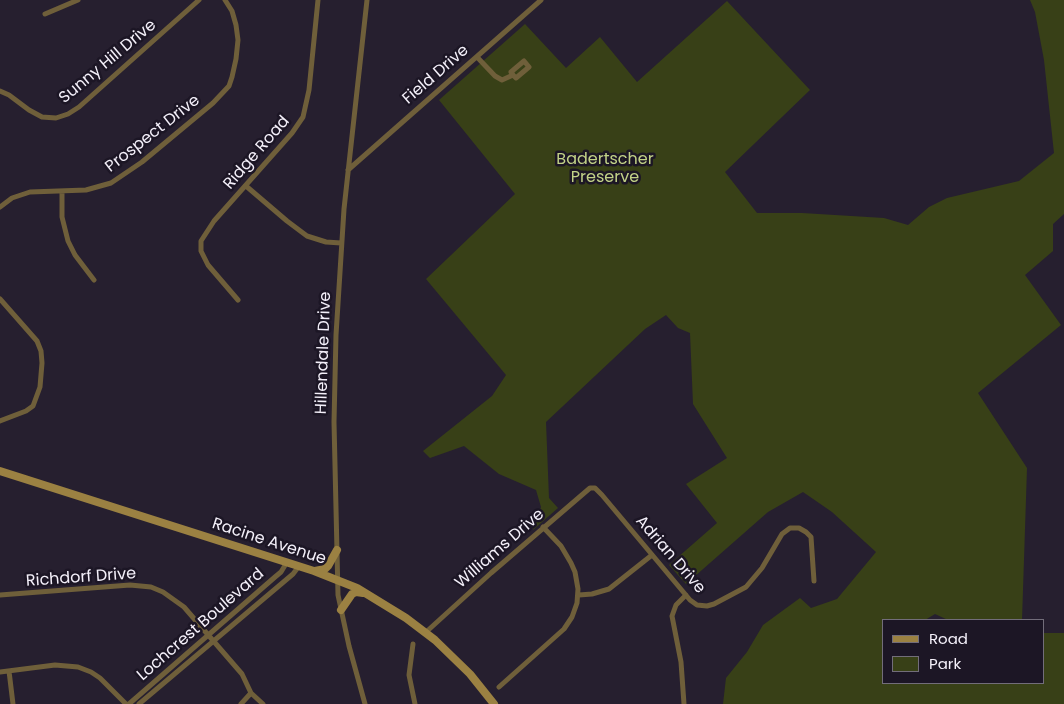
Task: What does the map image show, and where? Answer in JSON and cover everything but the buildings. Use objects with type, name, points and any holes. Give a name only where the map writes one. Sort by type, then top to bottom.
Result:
[{"type":"main road","name":"Racine Avenue","points":[[0,471],[337,579],[365,593],[425,633],[462,665],[494,704]]},
{"type":"main road","points":[[314,571],[325,569],[337,550]]},
{"type":"main road","points":[[340,610],[352,594],[356,592],[365,593]]},
{"type":"street","points":[[45,14],[78,0]]},
{"type":"street","name":"Sunny Hill Drive","points":[[0,91],[9,94],[29,110],[42,116],[56,118],[68,114],[79,107],[199,0]]},
{"type":"street","name":"Prospect Drive","points":[[0,208],[12,198],[24,194],[96,188],[111,183],[124,176],[206,109],[226,90],[235,66],[238,40],[232,12],[225,0]]},
{"type":"street","name":"Ridge Road","points":[[238,300],[208,265],[200,246],[203,237],[210,227],[292,133],[303,117],[309,90],[318,0]]},
{"type":"street","name":"Hillendale Drive","points":[[365,704],[340,610],[337,579],[334,383],[341,243],[367,0]]},
{"type":"street","name":"Field Drive","points":[[348,170],[541,0]]},
{"type":"street","points":[[477,57],[495,76],[502,80],[513,75]]},
{"type":"street","points":[[246,186],[286,221],[307,236],[326,242],[341,243]]},
{"type":"street","points":[[62,192],[62,217],[68,241],[75,255],[94,280]]},
{"type":"street","points":[[0,299],[37,341],[41,351],[42,363],[40,388],[32,406],[26,411],[0,422]]},
{"type":"street","name":"Williams Drive","points":[[425,633],[543,527],[584,492],[593,487]]},
{"type":"street","name":"Adrian Drive","points":[[593,487],[602,495],[694,604],[707,606],[741,590],[758,573],[784,531],[794,527],[803,530],[811,538],[814,581]]},
{"type":"street","points":[[499,687],[564,629],[572,617],[579,595],[575,572],[567,555],[543,527]]},
{"type":"street","points":[[579,595],[592,594],[609,589],[652,555]]},
{"type":"street","name":"Lochcrest Boulevard","points":[[128,704],[281,572],[287,562]]},
{"type":"street","name":"Lochcrest Boulevard","points":[[139,704],[293,574],[299,566]]},
{"type":"street","name":"Richdorf Drive","points":[[0,596],[124,586],[150,587],[163,592],[173,598],[208,635],[242,674],[251,693],[263,704]]},
{"type":"street","points":[[684,704],[681,662],[672,616],[676,604],[686,595]]},
{"type":"street","points":[[413,644],[409,675],[415,704]]},
{"type":"street","points":[[0,672],[55,665],[78,667],[100,678],[128,704]]},
{"type":"street","points":[[9,671],[13,704]]},
{"type":"street","points":[[241,704],[251,693]]},
{"type":"green space","name":"Badertscher Preserve","points":[[1030,0],[1064,0],[1064,214],[1053,224],[1053,251],[1025,275],[1061,325],[978,393],[1027,468],[1022,619],[946,619],[935,614],[927,619],[882,619],[882,684],[1044,684],[1044,633],[1064,633],[1064,704],[723,704],[726,678],[747,652],[763,625],[800,598],[811,608],[837,599],[876,552],[832,512],[803,492],[768,512],[686,584],[669,565],[717,523],[686,484],[727,458],[693,404],[690,333],[678,328],[666,315],[645,329],[546,422],[549,498],[558,508],[533,530],[541,507],[536,490],[499,474],[464,446],[430,458],[423,451],[492,396],[506,375],[426,279],[515,194],[439,100],[525,24],[566,68],[600,37],[637,82],[727,1],[810,90],[725,172],[757,213],[802,213],[884,218],[908,225],[929,207],[947,198],[1019,181],[1054,153],[1044,60],[1035,12]]}]
